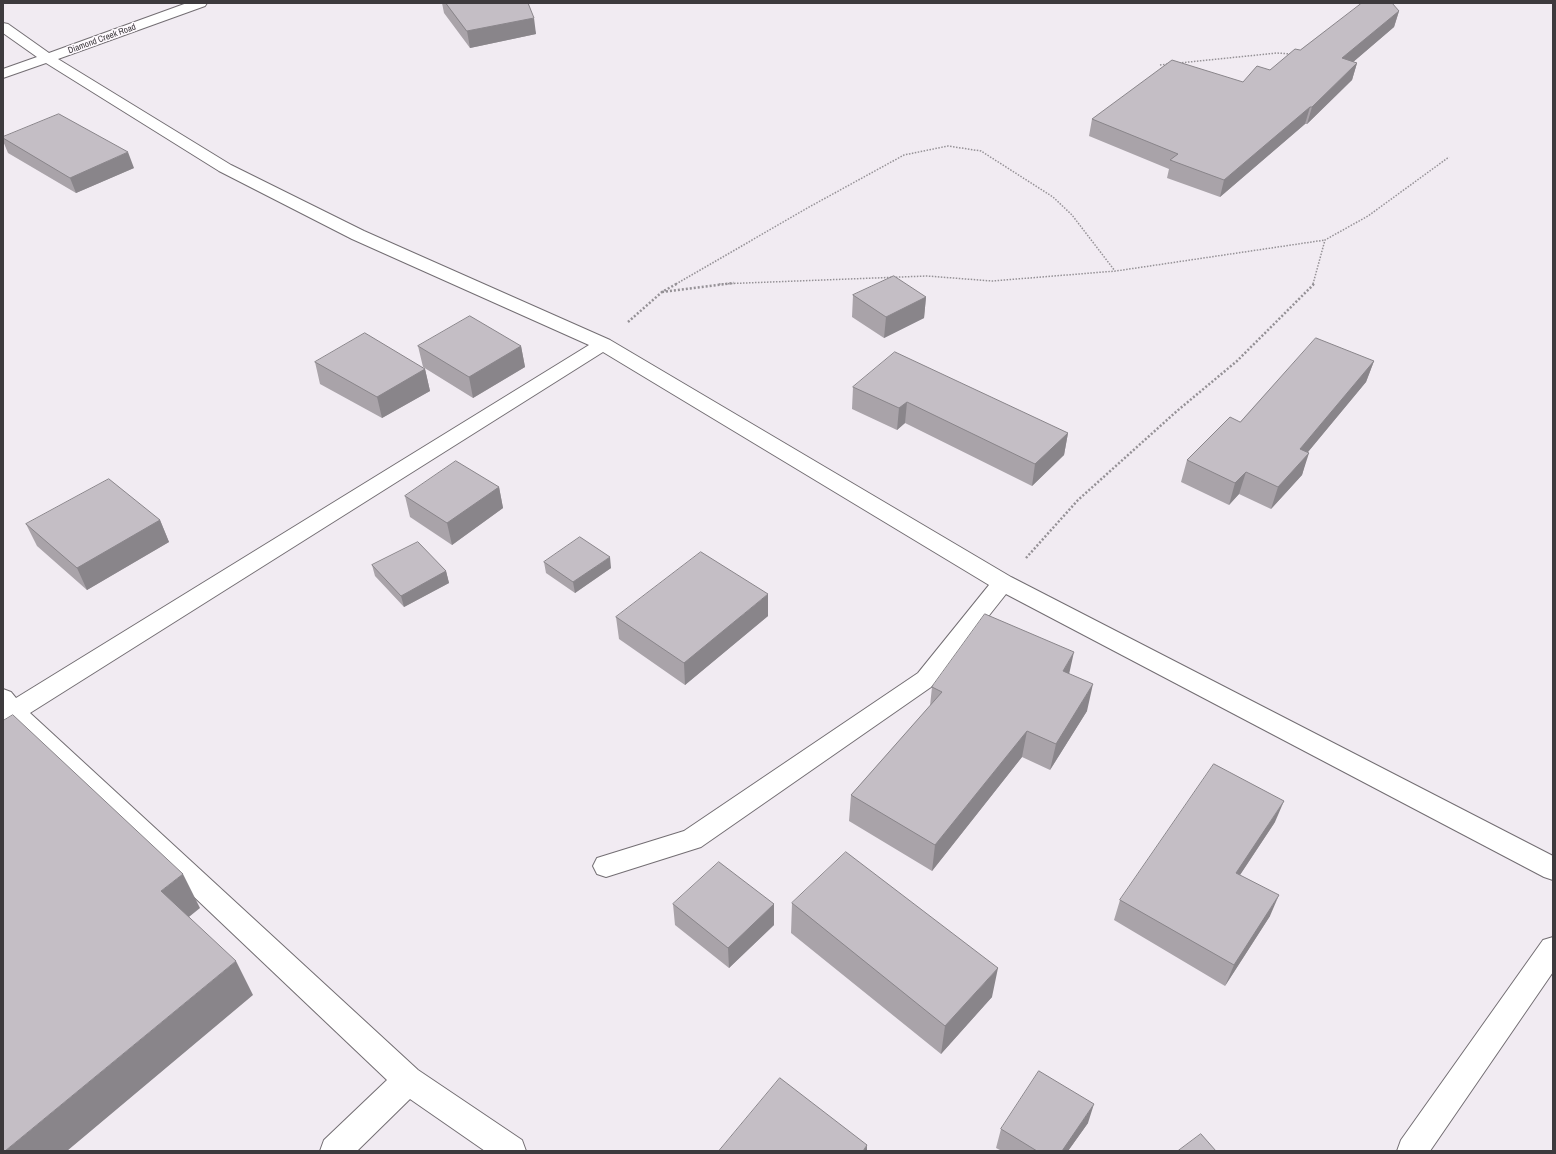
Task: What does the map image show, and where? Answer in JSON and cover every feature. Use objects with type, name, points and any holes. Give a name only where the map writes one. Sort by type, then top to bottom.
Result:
[{"type":"street","name":"Diamond Creek Road","points":[[3,74],[200,3]]},
{"type":"street","points":[[3,27],[47,58],[225,168],[358,235],[603,344],[1003,583],[1553,869]]},
{"type":"street","points":[[511,1151],[408,1080],[7,709],[603,344]]},
{"type":"street","points":[[606,866],[692,838],[926,679],[1003,583]]},
{"type":"street","points":[[1412,1151],[1553,949]]},
{"type":"street","points":[[335,1151],[408,1080]]},
{"type":"path","points":[[1178,63],[1277,53],[1299,54]]},
{"type":"path","points":[[1160,65],[1172,63]]},
{"type":"path","points":[[603,344],[662,292],[811,206],[904,155],[948,146],[981,151],[1053,197],[1072,215],[1116,272]]},
{"type":"path","points":[[662,292],[723,283],[927,276],[992,281],[1116,272],[1325,240],[1368,216],[1449,157]]},
{"type":"path","points":[[1003,583],[1078,500],[1177,411],[1237,361],[1313,285],[1325,240]]},
{"type":"building","points":[[446,3],[528,3],[534,18],[467,31]]},
{"type":"building","points":[[1362,3],[1392,3],[1399,11],[1342,58],[1357,63],[1312,107],[1310,107],[1224,180],[1170,160],[1178,154],[1092,119],[1172,60],[1243,82],[1257,66],[1270,70],[1295,49],[1300,50]]},
{"type":"building","points":[[59,114],[128,152],[70,178],[3,138]]},
{"type":"building","points":[[894,276],[926,297],[886,317],[853,295]]},
{"type":"building","points":[[470,316],[521,346],[469,377],[418,346]]},
{"type":"building","points":[[365,333],[425,369],[377,397],[315,362]]},
{"type":"building","points":[[1316,338],[1374,361],[1300,449],[1309,453],[1278,487],[1246,472],[1235,483],[1187,460],[1230,417],[1240,422]]},
{"type":"building","points":[[895,352],[1068,433],[1035,464],[907,402],[899,408],[853,387]]},
{"type":"building","points":[[456,461],[499,487],[447,523],[405,496]]},
{"type":"building","points":[[109,479],[160,520],[77,568],[26,524]]},
{"type":"building","points":[[580,537],[610,557],[573,582],[544,562]]},
{"type":"building","points":[[418,542],[446,571],[401,596],[372,565]]},
{"type":"building","points":[[701,552],[768,594],[684,663],[616,617]]},
{"type":"building","points":[[985,614],[1074,652],[1063,671],[1093,684],[1056,744],[1027,731],[935,845],[851,795],[942,692],[932,687]]},
{"type":"building","points":[[13,715],[183,874],[161,891],[236,961],[5,1151],[3,1151],[3,721]]},
{"type":"building","points":[[1214,764],[1284,801],[1236,873],[1279,895],[1234,965],[1120,900]]},
{"type":"building","points":[[846,852],[998,968],[945,1026],[792,903]]},
{"type":"building","points":[[719,862],[774,904],[728,948],[673,904]]},
{"type":"building","points":[[1039,1071],[1094,1104],[1062,1151],[1037,1151],[1001,1129]]},
{"type":"building","points":[[780,1078],[867,1145],[863,1151],[719,1151]]},
{"type":"building","points":[[1201,1134],[1216,1151],[1178,1151]]}]
